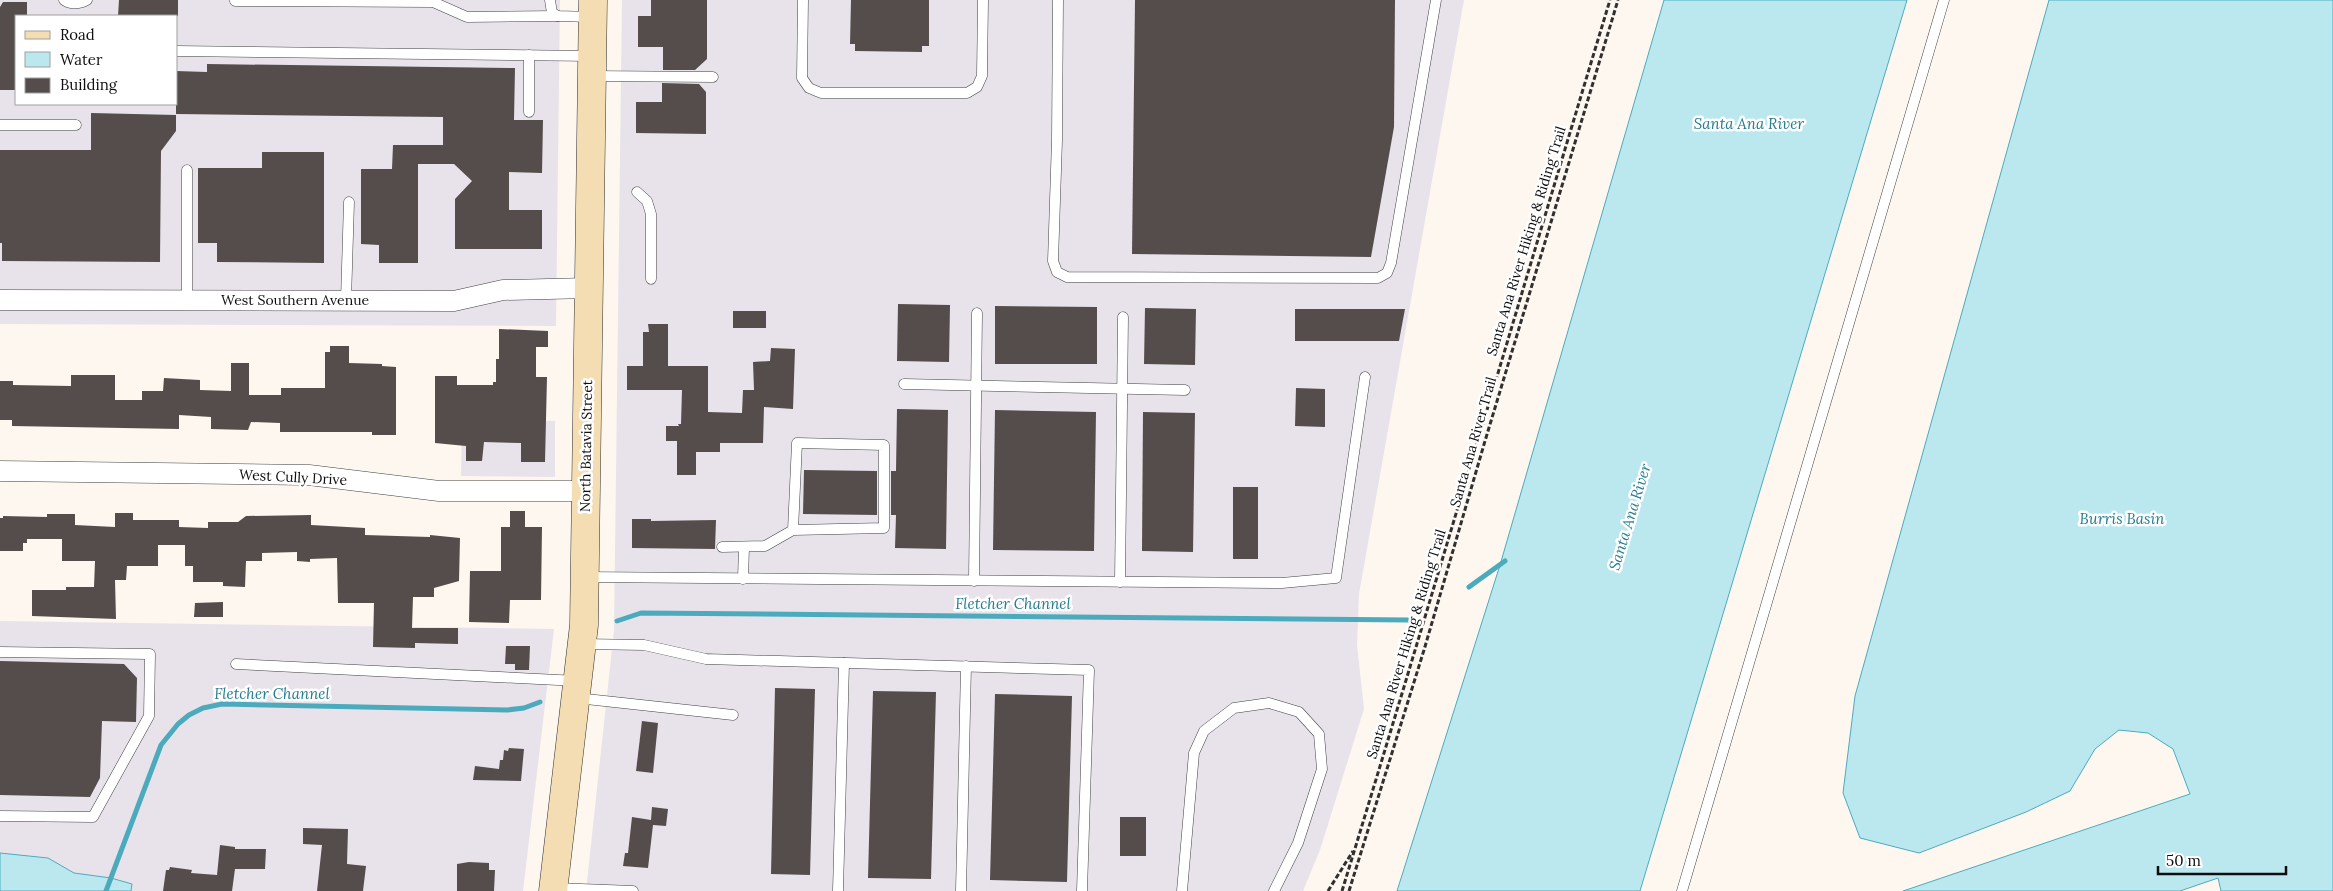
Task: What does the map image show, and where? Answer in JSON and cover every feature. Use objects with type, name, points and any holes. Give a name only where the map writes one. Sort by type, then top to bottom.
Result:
[{"type":"main road","name":"North Batavia Street","points":[[554,890],[582,644],[593,9]]},
{"type":"street","name":"West Southern Avenue","points":[[0,300],[454,301],[502,290],[589,288]]},
{"type":"street","name":"West Cully Drive","points":[[0,471],[309,475],[439,491],[586,491]]},
{"type":"lane","points":[[64,0],[68,3],[82,3],[87,0]]},
{"type":"lane","points":[[550,0],[552,13],[558,16]]},
{"type":"lane","points":[[804,0],[802,78],[809,88],[821,92],[967,93],[977,87],[982,76],[982,0]]},
{"type":"lane","points":[[1058,0],[1057,140],[1053,261],[1057,272],[1067,277],[1378,278],[1387,273],[1391,263],[1436,0]]},
{"type":"lane","points":[[1682,891],[1944,0]]},
{"type":"lane","points":[[235,1],[433,2],[466,17],[558,16],[593,9]]},
{"type":"lane","points":[[178,51],[529,55],[592,66],[713,77]]},
{"type":"lane","points":[[529,55],[529,112]]},
{"type":"lane","points":[[0,125],[76,125]]},
{"type":"lane","points":[[187,170],[187,300]]},
{"type":"lane","points":[[637,192],[647,201],[651,214],[651,279]]},
{"type":"lane","points":[[346,300],[349,202]]},
{"type":"lane","points":[[974,581],[977,314]]},
{"type":"lane","points":[[1120,582],[1123,317]]},
{"type":"lane","points":[[584,578],[1282,583],[1336,578],[1365,376]]},
{"type":"lane","points":[[904,384],[1185,390]]},
{"type":"lane","points":[[722,547],[765,546],[793,530],[884,528],[884,445],[797,443],[793,530]]},
{"type":"lane","points":[[743,579],[744,547]]},
{"type":"lane","points":[[582,644],[644,645],[706,659],[1089,670],[1082,891]]},
{"type":"lane","points":[[0,652],[150,654],[149,716],[93,816],[0,816]]},
{"type":"lane","points":[[838,891],[844,662]]},
{"type":"lane","points":[[236,664],[577,690],[734,715]]},
{"type":"lane","points":[[961,891],[966,666]]},
{"type":"lane","points":[[1182,891],[1194,753],[1204,731],[1234,708],[1269,703],[1299,712],[1319,734],[1322,769],[1298,843],[1274,891]]},
{"type":"lane","points":[[554,890],[633,891]]},
{"type":"path","name":"Santa Ana River Hiking & Riding Trail","points":[[1342,891],[1610,0]]},
{"type":"path","name":"Santa Ana River Trail","points":[[1349,891],[1424,650],[1484,440],[1618,0]]},
{"type":"path","points":[[1328,891],[1356,846]]},
{"type":"shaded area","points":[[0,0],[560,0],[556,326],[0,324]]},
{"type":"shaded area","points":[[622,0],[1464,0],[1359,594],[1357,645],[1364,709],[1320,850],[1303,891],[586,891],[614,630]]},
{"type":"shaded area","points":[[462,419],[555,421],[555,477],[461,476]]},
{"type":"shaded area","points":[[0,621],[554,629],[523,891],[0,891]]},
{"type":"water","name":"Santa Ana River","points":[[1664,0],[1907,0],[1640,891],[1397,891],[1500,565]]},
{"type":"water","name":"Burris Basin","points":[[2049,0],[2333,0],[2333,891],[2221,891],[2218,878],[2180,891],[1903,891],[2190,794],[2173,749],[2148,733],[2119,730],[2095,749],[2070,791],[2026,812],[1919,853],[1860,838],[1843,793],[1855,696]]},
{"type":"water","points":[[0,853],[48,858],[74,873],[111,878],[132,884],[131,891],[0,891]]},
{"type":"building","points":[[119,0],[178,0],[178,15],[118,15]]},
{"type":"building","points":[[651,0],[707,0],[707,59],[695,70],[663,70],[663,47],[638,47],[638,16],[651,16]]},
{"type":"building","points":[[851,0],[929,0],[929,46],[922,46],[922,52],[855,51],[855,44],[850,44]]},
{"type":"building","points":[[1135,0],[1395,0],[1394,127],[1371,257],[1132,254]]},
{"type":"building","points":[[3,2],[27,2],[27,15],[15,15],[15,90],[0,90],[0,7]]},
{"type":"building","points":[[207,64],[515,68],[514,120],[543,120],[542,173],[509,172],[509,210],[542,210],[542,249],[455,249],[455,199],[472,181],[454,164],[418,164],[418,263],[379,263],[379,245],[361,244],[361,169],[392,169],[393,145],[443,145],[443,117],[176,114],[176,105],[178,105],[178,71],[207,72]]},
{"type":"building","points":[[662,83],[699,84],[706,92],[706,134],[636,133],[636,102],[662,102]]},
{"type":"building","points":[[91,113],[176,115],[176,131],[161,151],[160,262],[2,261],[2,243],[0,243],[0,150],[91,150]]},
{"type":"building","points":[[262,152],[324,152],[324,263],[217,262],[217,243],[198,243],[198,168],[262,168]]},
{"type":"building","points":[[898,304],[950,305],[949,362],[897,361]]},
{"type":"building","points":[[995,306],[1097,307],[1097,364],[995,364]]},
{"type":"building","points":[[1145,308],[1196,309],[1195,365],[1144,364]]},
{"type":"building","points":[[1295,309],[1405,309],[1399,341],[1295,341]]},
{"type":"building","points":[[733,311],[766,311],[766,328],[733,328]]},
{"type":"building","points":[[648,324],[668,324],[668,366],[708,366],[708,412],[742,413],[743,390],[754,390],[753,362],[770,361],[771,348],[795,349],[793,409],[764,407],[763,443],[720,443],[720,452],[696,452],[696,475],[677,475],[677,441],[666,441],[666,426],[679,426],[678,424],[681,424],[682,390],[627,390],[627,366],[643,366],[643,332],[649,332]]},
{"type":"building","points":[[499,329],[548,331],[548,347],[536,347],[536,377],[547,377],[545,462],[521,462],[521,443],[484,442],[482,461],[466,461],[466,446],[435,443],[435,376],[457,376],[457,385],[493,385],[493,382],[496,382],[496,359],[499,359]]},
{"type":"building","points":[[330,346],[349,346],[349,363],[382,364],[382,366],[396,367],[396,435],[372,435],[372,432],[280,432],[280,423],[251,422],[248,430],[211,429],[211,417],[179,415],[179,429],[12,426],[12,420],[0,420],[0,381],[13,381],[13,385],[71,386],[71,375],[115,375],[115,400],[142,400],[142,391],[163,391],[164,378],[200,380],[200,390],[231,391],[231,363],[249,363],[249,395],[281,395],[281,388],[325,388],[325,352],[330,352]]},
{"type":"building","points":[[1296,388],[1325,389],[1325,427],[1295,426]]},
{"type":"building","points":[[897,409],[948,410],[946,549],[895,548],[896,515],[891,515],[891,471],[896,471]]},
{"type":"building","points":[[995,410],[1096,412],[1094,551],[993,550]]},
{"type":"building","points":[[1143,412],[1195,413],[1193,552],[1142,551]]},
{"type":"building","points":[[804,470],[877,471],[877,515],[803,514]]},
{"type":"building","points":[[1233,487],[1258,487],[1258,559],[1233,559]]},
{"type":"building","points":[[510,511],[525,511],[525,527],[542,527],[541,600],[510,600],[509,623],[469,622],[470,571],[501,571],[501,527],[510,527]]},
{"type":"building","points":[[115,513],[133,513],[133,520],[179,520],[179,527],[208,528],[208,522],[238,522],[246,516],[311,515],[311,525],[365,528],[365,535],[430,537],[430,535],[460,538],[459,581],[434,588],[434,597],[413,597],[412,628],[458,628],[458,644],[415,643],[415,648],[373,647],[374,603],[338,603],[337,558],[310,559],[310,562],[297,561],[297,552],[262,553],[262,561],[246,561],[245,587],[223,586],[223,582],[193,582],[193,566],[185,566],[185,545],[158,545],[158,566],[127,566],[126,580],[115,580],[116,619],[32,616],[32,590],[66,590],[66,587],[94,587],[95,561],[62,561],[62,539],[27,539],[27,543],[23,543],[23,551],[0,551],[0,518],[3,518],[3,516],[47,517],[47,514],[75,514],[75,525],[115,527]]},
{"type":"building","points":[[632,519],[651,519],[651,521],[716,520],[715,549],[632,548]]},
{"type":"building","points":[[223,602],[223,617],[194,617],[195,603]]},
{"type":"building","points":[[506,646],[530,646],[529,670],[515,670],[515,664],[505,664]]},
{"type":"building","points":[[0,661],[124,664],[137,678],[136,722],[102,721],[100,778],[90,797],[0,795]]},
{"type":"building","points":[[775,688],[815,689],[810,875],[771,874]]},
{"type":"building","points":[[873,691],[936,692],[931,879],[868,878]]},
{"type":"building","points":[[995,694],[1072,696],[1067,882],[990,880]]},
{"type":"building","points":[[642,721],[658,723],[653,773],[636,771]]},
{"type":"building","points":[[509,748],[524,749],[521,781],[473,780],[475,766],[499,769],[500,760],[503,760],[504,750],[508,751]]},
{"type":"building","points":[[652,807],[668,809],[666,826],[653,825],[648,868],[623,866],[625,853],[628,853],[632,817],[651,820]]},
{"type":"building","points":[[1120,817],[1146,817],[1146,856],[1120,856]]},
{"type":"building","points":[[303,828],[348,829],[347,864],[366,866],[363,891],[317,891],[322,845],[303,844]]},
{"type":"building","points":[[220,845],[235,847],[235,849],[266,849],[265,869],[235,869],[232,891],[163,891],[166,870],[169,870],[170,867],[192,870],[191,873],[217,875]]},
{"type":"building","points":[[469,862],[489,863],[489,870],[495,870],[494,891],[457,891],[457,864]]},
{"type":"waterway","points":[[1469,587],[1505,561]]},
{"type":"waterway","name":"Fletcher Channel","points":[[617,621],[641,613],[1409,620]]},
{"type":"waterway","name":"Fletcher Channel","points":[[106,891],[161,745],[178,724],[189,715],[203,708],[222,704],[507,710],[524,708],[540,702]]}]
